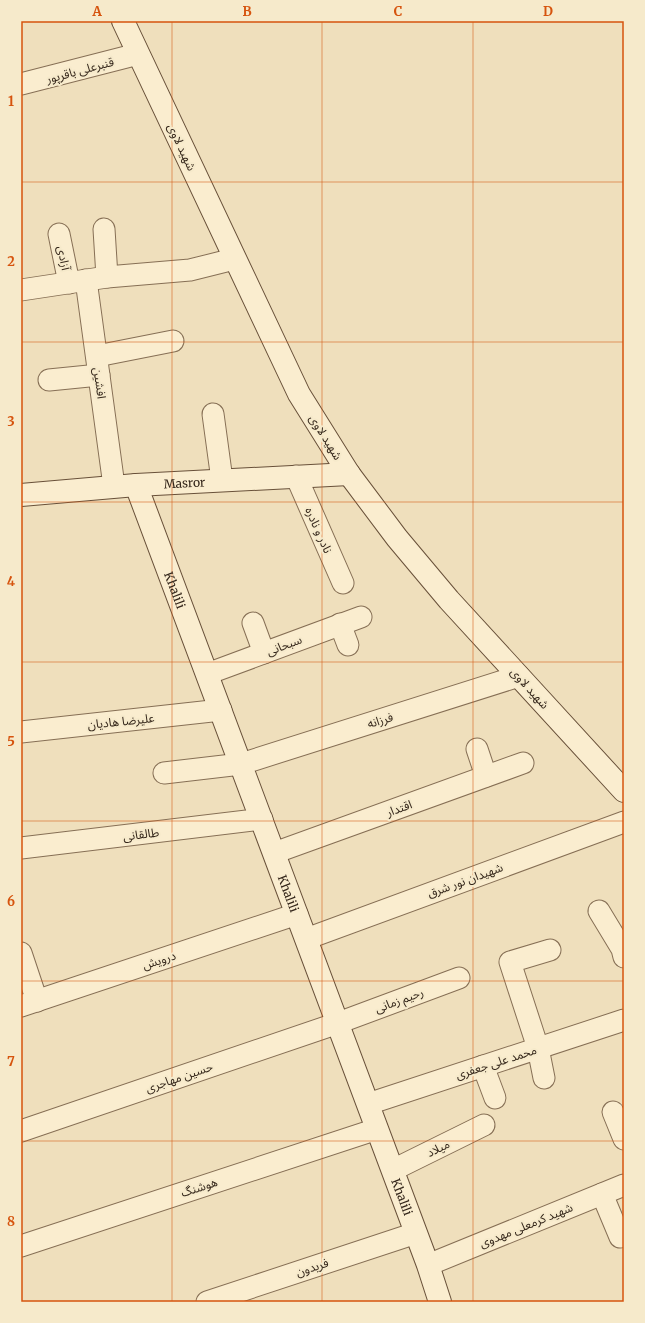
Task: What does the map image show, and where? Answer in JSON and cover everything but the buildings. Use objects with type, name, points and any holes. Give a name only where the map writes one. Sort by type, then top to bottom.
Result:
[{"type":"street","name":"شهید لاوی","points":[[123,21],[299,394],[349,474],[397,538],[440,589],[624,791]]},
{"type":"street","name":"قنبرعلی باقرپور","points":[[21,84],[138,54]]},
{"type":"street","points":[[104,229],[107,277]]},
{"type":"street","name":"آزادی","points":[[59,234],[78,282]]},
{"type":"street","points":[[21,290],[107,277],[190,270],[234,258]]},
{"type":"street","name":"افشین","points":[[78,282],[98,366],[114,486]]},
{"type":"street","points":[[49,380],[98,366],[173,341]]},
{"type":"street","points":[[213,414],[222,480]]},
{"type":"street","name":"Masror","points":[[21,495],[136,484],[349,474]]},
{"type":"street","name":"نادر و نادره","points":[[296,476],[343,583]]},
{"type":"street","name":"Khalili","points":[[136,484],[428,1264],[440,1302]]},
{"type":"street","name":"سبحانی","points":[[207,674],[361,617]]},
{"type":"street","points":[[253,623],[264,653]]},
{"type":"street","points":[[340,624],[348,645]]},
{"type":"street","name":"فرزانه","points":[[164,773],[241,764],[519,676]]},
{"type":"street","name":"علیرضا هادیان","points":[[21,732],[221,710]]},
{"type":"street","points":[[477,749],[486,776]]},
{"type":"street","name":"اقتدار","points":[[274,853],[523,763]]},
{"type":"street","name":"طالقانی","points":[[21,848],[262,819]]},
{"type":"street","name":"شهیدان نور شرق","points":[[306,939],[624,822]]},
{"type":"street","points":[[599,911],[624,952]]},
{"type":"street","name":"درویش","points":[[29,1003],[297,914]]},
{"type":"street","points":[[544,1078],[538,1048],[510,962],[550,950]]},
{"type":"street","points":[[21,953],[29,1003]]},
{"type":"street","name":"رحیم زمانی","points":[[338,1023],[459,978]]},
{"type":"street","name":"محمد علی جعفری","points":[[368,1104],[624,1020]]},
{"type":"street","name":"حسین مهاجری","points":[[21,1130],[338,1023]]},
{"type":"street","points":[[483,1066],[495,1098]]},
{"type":"street","points":[[613,1112],[624,1139]]},
{"type":"street","name":"میلاد","points":[[393,1170],[484,1125]]},
{"type":"street","name":"هوشنگ","points":[[21,1246],[377,1129]]},
{"type":"street","name":"شهید کرمعلی مهدوی","points":[[428,1264],[624,1185]]},
{"type":"street","points":[[602,1194],[620,1237]]},
{"type":"street","name":"فریدون","points":[[207,1302],[416,1233]]}]
